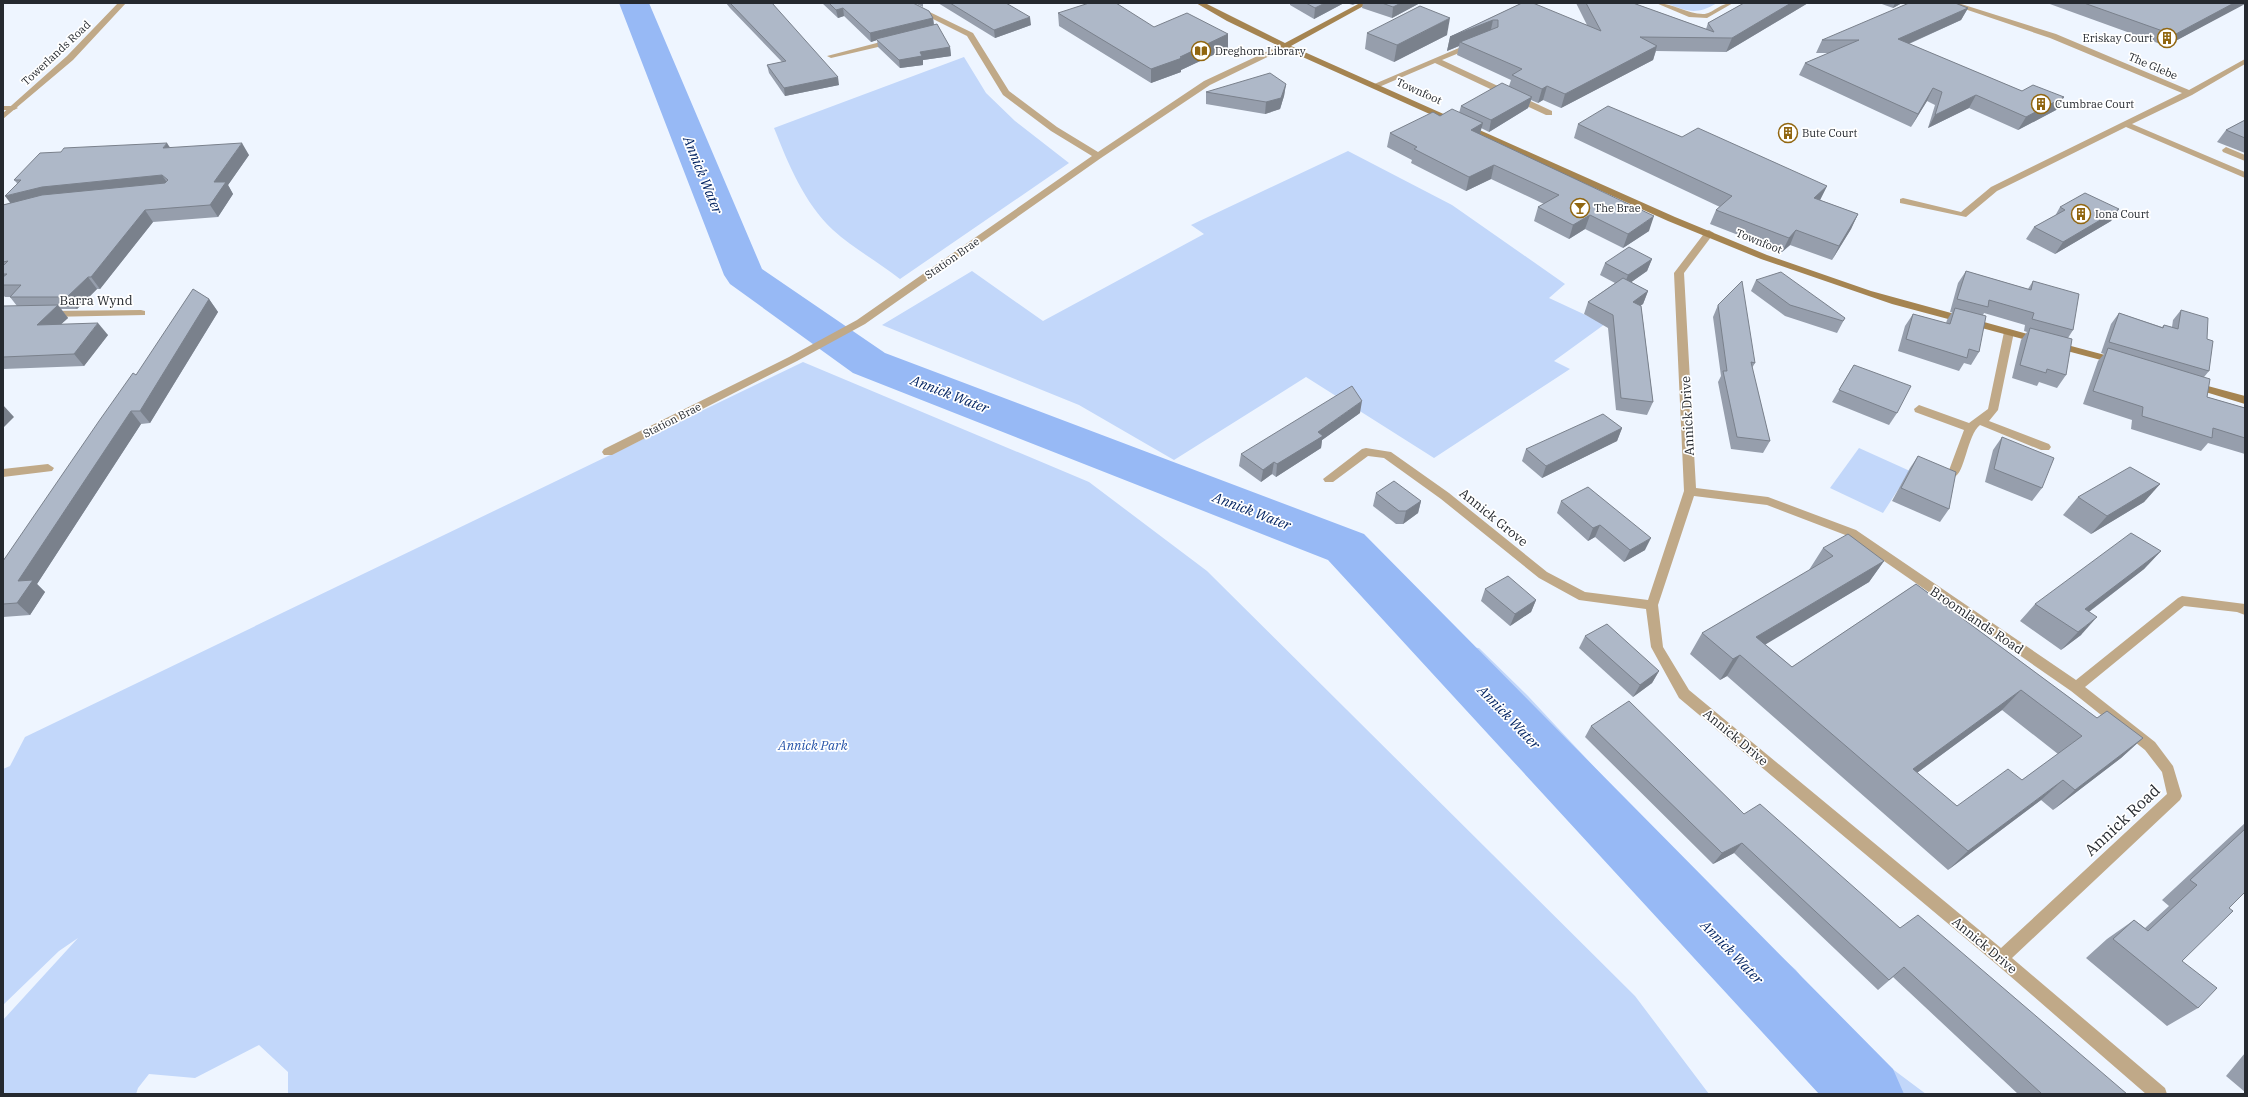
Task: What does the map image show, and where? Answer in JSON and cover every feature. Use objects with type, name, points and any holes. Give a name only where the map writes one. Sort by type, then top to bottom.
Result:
[{"type":"main road","name":"Townfoot","points":[[1200,3],[1248,30],[1376,85],[1650,210],[1810,274],[1904,304],[2124,364]]},
{"type":"main road","points":[[1286,46],[1365,3]]},
{"type":"main road","points":[[2182,381],[2245,400]]},
{"type":"street","name":"Towerlands Road","points":[[3,117],[70,58],[122,3]]},
{"type":"street","points":[[905,3],[970,35],[1006,93],[1054,129],[1098,156]]},
{"type":"street","points":[[1660,3],[1692,15],[1707,16],[1729,3]]},
{"type":"street","name":"The Glebe","points":[[1950,3],[2053,36],[2189,93]]},
{"type":"street","points":[[936,29],[952,26]]},
{"type":"street","points":[[831,56],[899,39]]},
{"type":"street","points":[[1376,85],[1484,40]]},
{"type":"street","name":"Station Brae","points":[[608,452],[793,359],[861,322],[1098,156],[1208,83],[1286,46]]},
{"type":"street","points":[[1436,60],[1549,113]]},
{"type":"street","points":[[1903,201],[1963,215],[1994,189],[2189,93],[2244,62]]},
{"type":"street","points":[[3,108],[14,108]]},
{"type":"street","points":[[2125,124],[2245,175]]},
{"type":"street","points":[[2226,150],[2245,158]]},
{"type":"street","name":"Annick Drive","points":[[1709,233],[1679,273],[1690,491],[1652,604],[1657,647],[1684,694],[2001,958],[2159,1094]]},
{"type":"street","name":"Barra Wynd","points":[[34,314],[141,313]]},
{"type":"street","points":[[1954,474],[1971,428],[1980,421],[1988,418],[1993,410],[2009,332]]},
{"type":"street","points":[[1919,409],[1971,428]]},
{"type":"street","points":[[1980,421],[2045,447]]},
{"type":"street","name":"Annick Grove","points":[[1329,479],[1366,452],[1387,455],[1444,496],[1543,575],[1583,597],[1652,604]]},
{"type":"street","points":[[3,473],[48,468]]},
{"type":"street","name":"Broomlands Road","points":[[1690,491],[1768,501],[1852,533],[2076,687]]},
{"type":"street","points":[[2076,687],[2182,601],[2240,607],[2245,610]]},
{"type":"street","name":"Annick Road","points":[[2001,958],[2175,796],[2168,770],[2150,746],[2076,687]]},
{"type":"green space","points":[[1665,3],[1717,3],[1703,10],[1691,11]]},
{"type":"green space","points":[[964,57],[986,93],[1015,121],[1069,163],[900,279],[849,243],[833,230],[823,219],[805,195],[798,182],[774,128]]},
{"type":"green space","points":[[1348,151],[1452,205],[1565,284],[1549,298],[1605,324],[1554,361],[1570,369],[1434,458],[1306,377],[1174,460],[1079,405],[882,325],[972,271],[1043,321],[1204,234],[1191,225]]},
{"type":"green space","name":"Annick Park","points":[[803,362],[1089,482],[1207,571],[1635,996],[1709,1094],[288,1094],[288,1072],[259,1045],[195,1078],[149,1074],[138,1088],[136,1094],[3,1094],[3,1020],[78,938],[59,951],[3,1005],[3,769],[10,766],[25,737]]},
{"type":"green space","points":[[1859,448],[1910,471],[1883,513],[1830,488]]},
{"type":"green space","points":[[1421,643],[1479,648],[1528,696],[1724,906],[1796,970],[1847,1035],[1926,1094],[1889,1094],[1785,1007],[1539,749],[1487,706],[1475,682],[1440,664]]},
{"type":"building","points":[[730,3],[772,3],[838,77],[784,88],[767,65],[786,61]]},
{"type":"building","points":[[829,3],[913,3],[929,11],[933,18],[870,33],[843,8],[836,10]]},
{"type":"building","points":[[950,3],[1006,3],[1030,17],[994,30]]},
{"type":"building","points":[[1089,3],[1116,3],[1154,27],[1187,13],[1228,34],[1180,57],[1182,58],[1151,69],[1058,13]]},
{"type":"building","points":[[1306,3],[1325,3],[1315,8]]},
{"type":"building","points":[[1382,3],[1401,3],[1393,7]]},
{"type":"building","points":[[1522,3],[1533,3],[1601,31],[1586,3],[1633,3],[1714,32],[1708,23],[1744,3],[1791,3],[1732,38],[1640,37],[1657,46],[1565,94],[1547,86],[1542,89],[1512,75],[1522,69],[1460,42],[1498,27],[1498,20],[1493,20],[1450,37]]},
{"type":"building","points":[[1909,3],[1955,3],[1968,8],[1898,39],[2022,91],[2033,85],[2064,97],[2026,117],[1976,95],[1935,115],[1942,92],[1933,88],[1918,114],[1805,63],[1859,40],[1822,40]]},
{"type":"building","points":[[2084,3],[2234,3],[2174,35]]},
{"type":"building","points":[[1420,6],[1450,18],[1397,45],[1367,33]]},
{"type":"building","points":[[937,24],[950,47],[920,52],[922,56],[899,60],[876,39]]},
{"type":"building","points":[[1270,73],[1286,84],[1281,98],[1266,102],[1206,92]]},
{"type":"building","points":[[1502,83],[1532,97],[1491,120],[1461,106]]},
{"type":"building","points":[[1608,106],[1682,137],[1698,128],[1827,186],[1814,198],[1858,214],[1839,246],[1796,230],[1789,238],[1716,210],[1732,196],[1578,124]]},
{"type":"building","points":[[1452,109],[1483,123],[1471,130],[1654,216],[1628,234],[1590,215],[1573,225],[1538,207],[1559,195],[1494,165],[1469,177],[1414,149],[1417,147],[1390,133],[1433,112],[1440,116]]},
{"type":"building","points":[[2245,120],[2245,138],[2226,130]]},
{"type":"building","points":[[167,143],[163,148],[242,143],[214,182],[226,182],[210,205],[145,210],[91,277],[88,277],[67,297],[10,297],[21,285],[3,285],[3,277],[7,274],[3,274],[3,266],[8,261],[3,262],[3,205],[42,195],[165,183],[168,180],[162,175],[42,187],[5,196],[21,180],[14,180],[40,153],[61,152],[64,148]]},
{"type":"building","points":[[2085,193],[2119,209],[2063,242],[2034,227],[2065,210],[2060,207]]},
{"type":"building","points":[[1629,247],[1652,259],[1628,275],[1605,263]]},
{"type":"building","points":[[1966,271],[2031,290],[2033,281],[2079,294],[2073,330],[2032,319],[2034,313],[1989,300],[1988,307],[1957,299]]},
{"type":"building","points":[[1781,272],[1845,318],[1843,321],[1790,305],[1756,280]]},
{"type":"building","points":[[1623,278],[1648,291],[1633,302],[1641,306],[1653,402],[1621,398],[1613,315],[1588,302]]},
{"type":"building","points":[[1742,281],[1755,363],[1751,362],[1770,441],[1737,437],[1723,371],[1727,371],[1718,305]]},
{"type":"building","points":[[193,289],[209,299],[140,411],[131,411],[18,581],[33,580],[17,603],[3,604],[3,561],[133,373],[136,375]]},
{"type":"building","points":[[58,305],[37,325],[98,323],[74,354],[3,357],[3,306]]},
{"type":"building","points":[[1955,308],[1986,316],[1979,352],[1969,349],[1967,358],[1906,339],[1913,314],[1950,324]]},
{"type":"building","points":[[2181,310],[2208,318],[2207,339],[2213,341],[2209,371],[2109,342],[2119,313],[2163,328],[2164,325],[2178,329]]},
{"type":"building","points":[[2030,328],[2072,339],[2066,375],[2047,369],[2046,373],[2020,365]]},
{"type":"building","points":[[2108,348],[2210,379],[2207,397],[2245,408],[2245,438],[2213,428],[2212,438],[2142,416],[2143,407],[2093,391]]},
{"type":"building","points":[[1854,365],[1911,386],[1897,413],[1839,390]]},
{"type":"building","points":[[1352,386],[1362,401],[1318,432],[1323,436],[1277,464],[1274,462],[1263,470],[1241,454]]},
{"type":"building","points":[[1603,414],[1622,428],[1546,466],[1526,449]]},
{"type":"building","points":[[2002,437],[2054,458],[2042,488],[1994,469]]},
{"type":"building","points":[[1918,456],[1956,472],[1949,509],[1901,488]]},
{"type":"building","points":[[2130,467],[2160,484],[2107,516],[2078,497]]},
{"type":"building","points":[[1394,481],[1421,501],[1406,511],[1399,511],[1376,493]]},
{"type":"building","points":[[1588,487],[1651,538],[1630,550],[1600,525],[1593,528],[1561,501]]},
{"type":"building","points":[[2131,533],[2161,551],[2085,609],[2097,617],[2078,632],[2035,604]]},
{"type":"building","points":[[1848,534],[1884,561],[1756,637],[1792,667],[1916,584],[2097,718],[2107,711],[2143,738],[2075,790],[2063,780],[1968,851],[1740,655],[1733,659],[1702,633],[1833,556],[1823,548]],"holes":[[[2021,690],[2082,736],[2022,780],[2008,769],[1957,806],[1913,769]]]},
{"type":"building","points":[[1508,576],[1536,600],[1515,614],[1485,589]]},
{"type":"building","points":[[1607,624],[1659,671],[1640,685],[1585,636]]},
{"type":"building","points":[[1629,701],[1744,814],[1760,804],[1900,928],[1918,915],[2127,1094],[2042,1094],[1904,967],[1889,980],[1742,843],[1722,853],[1591,726]]},
{"type":"building","points":[[2245,829],[2245,892],[2229,908],[2233,911],[2182,961],[2217,988],[2198,1008],[2113,939],[2134,920],[2148,931],[2197,885],[2190,880]]},
{"type":"waterway","name":"Annick Water","points":[[634,3],[744,275],[869,363],[1346,547],[1868,1094]]},
{"type":"place","name":"Eriskay Court","points":[[2167,38]]},
{"type":"place","name":"Dreghorn Library","points":[[1201,51]]},
{"type":"place","name":"Cumbrae Court","points":[[2041,104]]},
{"type":"place","name":"Bute Court","points":[[1788,133]]},
{"type":"place","name":"The Brae","points":[[1580,208]]},
{"type":"place","name":"Iona Court","points":[[2081,214]]}]
